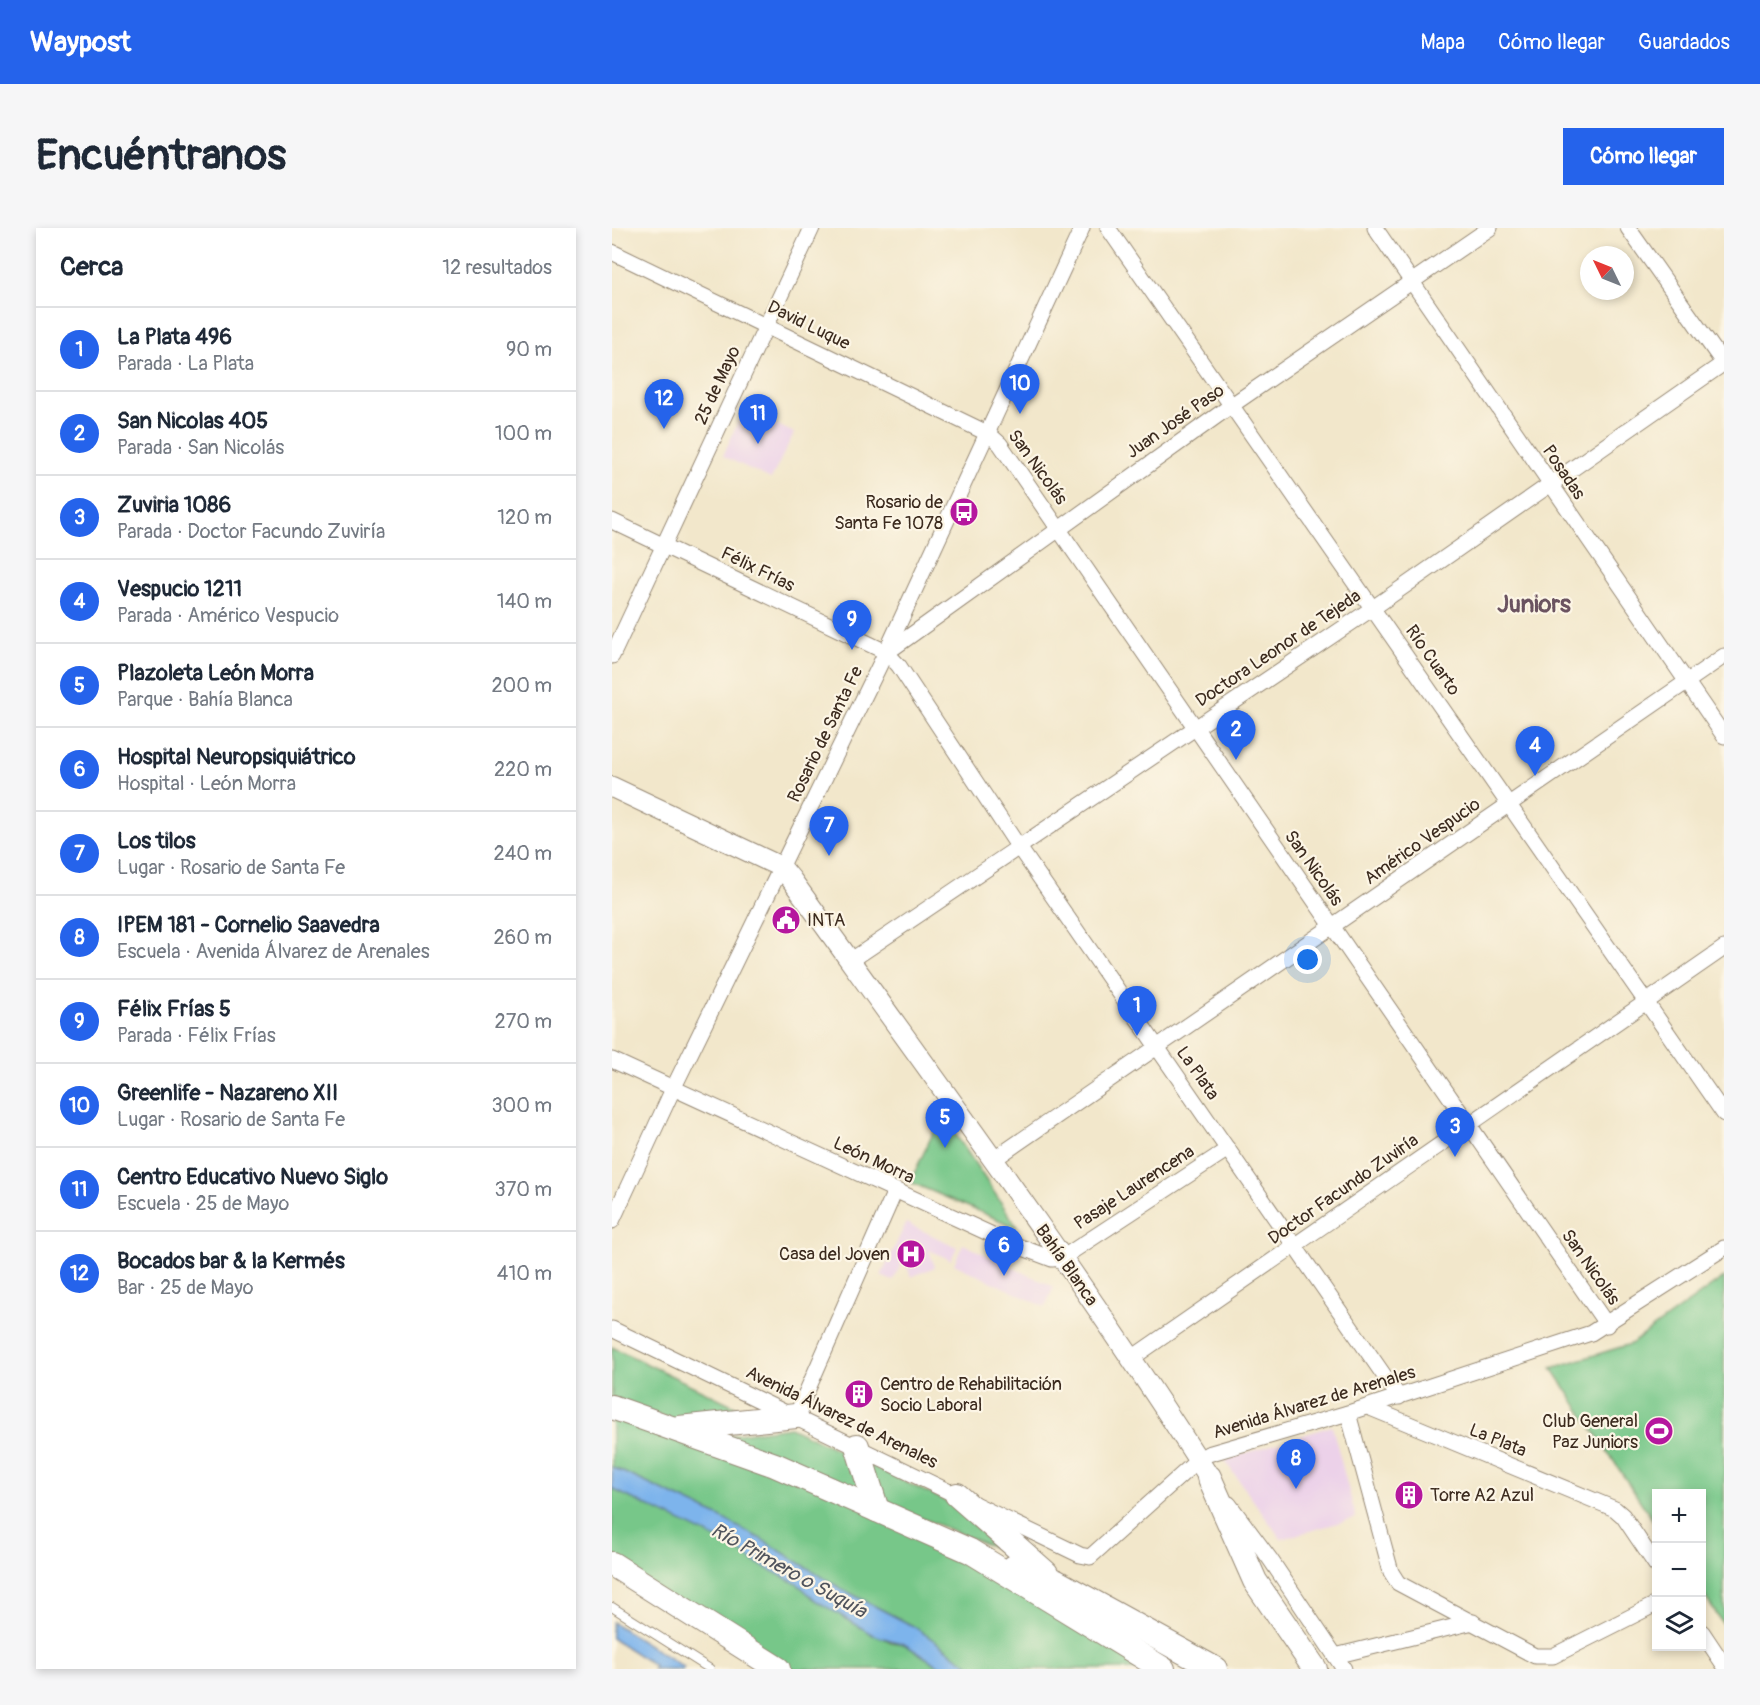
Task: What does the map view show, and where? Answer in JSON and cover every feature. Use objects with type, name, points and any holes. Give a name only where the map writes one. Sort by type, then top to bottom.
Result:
[{"type":"main road","points":[[612,1407],[776,1465],[970,1551],[1055,1581],[1215,1669]]},
{"type":"main road","points":[[671,1429],[796,1416]]},
{"type":"main road","points":[[857,1446],[877,1510]]},
{"type":"main road","points":[[1203,1469],[1255,1581],[1315,1669]]},
{"type":"main road","points":[[957,1495],[1055,1581]]},
{"type":"main road","points":[[970,1551],[1163,1669]]},
{"type":"main road","points":[[612,1564],[778,1669]]},
{"type":"street","name":"25 de Mayo","points":[[612,656],[812,228]]},
{"type":"street","name":"Rosario de Santa Fe","points":[[612,1221],[673,1089],[886,652],[989,434],[1082,228]]},
{"type":"street","name":"Río Cuarto","points":[[1108,228],[1724,1114]]},
{"type":"street","name":"Posadas","points":[[1375,228],[1724,736]]},
{"type":"street","name":"Juan José Paso","points":[[886,652],[1232,405],[1490,228]]},
{"type":"street","points":[[1628,228],[1724,364]]},
{"type":"street","name":"David Luque","points":[[612,252],[989,434]]},
{"type":"street","name":"Doctora Leonor de Tejeda","points":[[850,961],[1373,608],[1724,364]]},
{"type":"street","name":"San Nicolás","points":[[989,434],[1000,444],[1607,1324]]},
{"type":"street","name":"Félix Frías","points":[[612,521],[886,652]]},
{"type":"street","name":"La Plata","points":[[886,652],[905,674],[1018,846],[1399,1397]]},
{"type":"street","name":"Américo Vespucio","points":[[993,1160],[1724,656]]},
{"type":"street","points":[[612,787],[781,867]]},
{"type":"street","name":"Bahía Blanca","points":[[781,867],[1062,1258],[1132,1358],[1203,1469],[1270,1558],[1340,1663]]},
{"type":"street","name":"Doctor Facundo Zuviría","points":[[1132,1358],[1724,948]]},
{"type":"street","name":"León Morra","points":[[612,1060],[1025,1250],[1052,1258],[1062,1258]]},
{"type":"street","name":"Pasaje Laurencena","points":[[1062,1258],[1228,1149]]},
{"type":"street","points":[[796,1416],[895,1191]]},
{"type":"street","name":"Avenida Álvarez de Arenales","points":[[612,1329],[1090,1557],[1203,1469],[1208,1454],[1368,1407],[1591,1333],[1724,1248]]},
{"type":"street","name":"La Plata","points":[[1368,1407],[1615,1509],[1623,1516],[1652,1559]]},
{"type":"street","points":[[1348,1413],[1393,1578],[1535,1656],[1543,1658],[1553,1656],[1652,1606]]},
{"type":"street","points":[[1340,1663],[1473,1622]]},
{"type":"street","points":[[1706,1639],[1724,1665]]},
{"type":"lane","points":[[612,1607],[710,1669]]},
{"type":"shaded area","points":[[744,409],[794,433],[771,479],[723,456]]},
{"type":"shaded area","name":"Casa del Joven","points":[[906,1223],[957,1247],[951,1260],[929,1250],[935,1267],[911,1277],[904,1259],[893,1281],[881,1276]]},
{"type":"shaded area","points":[[963,1244],[1054,1287],[1045,1307],[954,1264]]},
{"type":"shaded area","points":[[1332,1426],[1356,1518],[1281,1539],[1224,1460]]},
{"type":"green space","points":[[942,1114],[1018,1228],[910,1182]]},
{"type":"green space","name":"Club General Paz Juniors","points":[[1724,1277],[1724,1626],[1706,1598],[1706,1489],[1652,1489],[1652,1519],[1552,1368],[1631,1344]]},
{"type":"green space","points":[[612,1347],[749,1413],[689,1427],[612,1397]]},
{"type":"green space","points":[[612,1407],[877,1510],[1163,1669],[975,1669],[913,1626],[840,1588],[718,1516],[612,1467]]},
{"type":"green space","points":[[790,1427],[956,1506],[997,1549],[723,1436]]},
{"type":"green space","points":[[612,1489],[727,1543],[799,1585],[815,1600],[891,1642],[904,1644],[944,1669],[778,1669],[612,1564]]},
{"type":"water","name":"Río Primero o Suquía","points":[[612,1467],[718,1516],[761,1539],[840,1588],[913,1626],[975,1669],[944,1669],[904,1644],[873,1635],[815,1600],[799,1585],[753,1561],[738,1549],[612,1489]]},
{"type":"water","points":[[612,1622],[684,1667],[683,1669],[652,1669],[654,1665],[612,1638]]},
{"type":"place","name":"Greenlife - Nazareno XII","points":[[1020,414]]},
{"type":"place","name":"Bocados bar & la Kermés","points":[[664,429]]},
{"type":"place","name":"Centro Educativo Nuevo Siglo","points":[[758,444]]},
{"type":"place","name":"Rosario de Santa Fe 1078","points":[[964,512]]},
{"type":"place","name":"Félix Frías 5","points":[[852,650]]},
{"type":"place","name":"San Nicolas 405","points":[[1236,760]]},
{"type":"place","name":"Vespucio 1211","points":[[1535,776]]},
{"type":"place","name":"Los tilos","points":[[829,856]]},
{"type":"place","name":"INTA","points":[[786,920]]},
{"type":"place","name":"La Plata 496","points":[[1137,1036]]},
{"type":"place","name":"Plazoleta León Morra","points":[[945,1148]]},
{"type":"place","name":"Zuviria 1086","points":[[1455,1157]]},
{"type":"place","name":"Casa del Joven","points":[[911,1254]]},
{"type":"place","name":"Hospital Neuropsiquiátrico","points":[[1004,1276]]},
{"type":"place","name":"Centro de Rehabilitación Socio Laboral","points":[[859,1394]]},
{"type":"place","name":"Club General Paz Juniors","points":[[1659,1431]]},
{"type":"place","name":"IPEM 181 - Cornelio Saavedra","points":[[1296,1489]]},
{"type":"place","name":"Torre A2 Azul","points":[[1409,1495]]},
{"type":"district","name":"Juniors","points":[[1534,604]]}]
